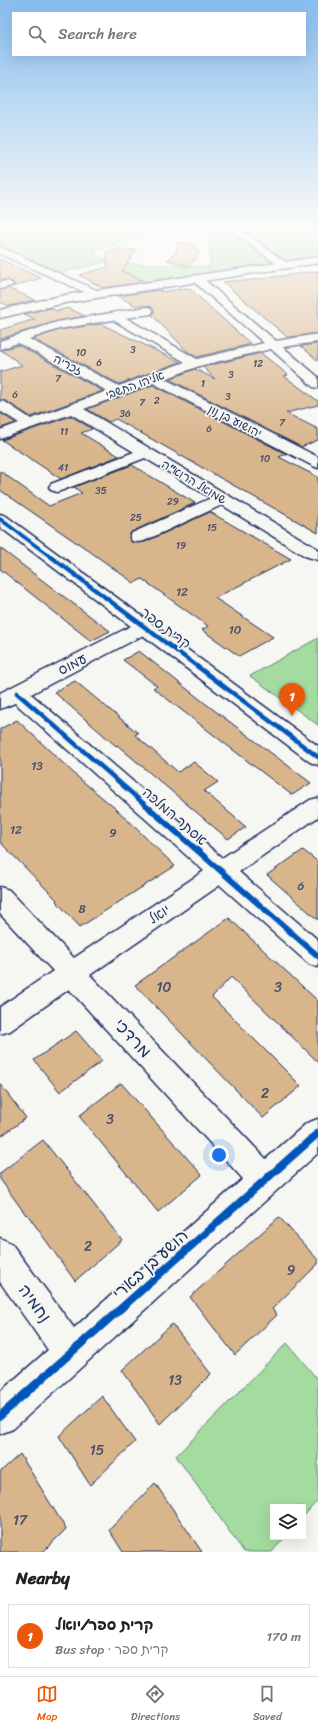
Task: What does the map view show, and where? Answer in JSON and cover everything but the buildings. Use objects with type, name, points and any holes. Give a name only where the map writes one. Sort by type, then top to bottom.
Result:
[{"type":"street","points":[[0,314],[46,302]]},
{"type":"street","points":[[224,302],[318,384]]},
{"type":"street","points":[[0,345],[58,326],[146,311]]},
{"type":"street","points":[[114,316],[195,363]]},
{"type":"street","name":"אליהו התשבי","points":[[0,435],[195,363],[273,345],[318,338]]},
{"type":"street","name":"זכריה","points":[[19,339],[117,391]]},
{"type":"street","name":"יהושוע בן נון","points":[[153,378],[318,463]]},
{"type":"street","points":[[0,406],[30,424]]},
{"type":"street","name":"שמואל הרוא\"ה","points":[[72,408],[318,555]]},
{"type":"street","points":[[57,487],[145,452]]},
{"type":"street","points":[[138,537],[223,499]]},
{"type":"street","name":"קרית ספר","points":[[0,519],[318,757]]},
{"type":"street","name":"עמוס","points":[[8,697],[144,627]]},
{"type":"street","name":"אסתר המלכה","points":[[8,697],[222,872],[318,956]]},
{"type":"street","name":"יואל","points":[[0,1022],[318,806]]},
{"type":"street","name":"מרדכי","points":[[0,896],[265,1180]]},
{"type":"street","name":"הושע בן בארי","points":[[0,1416],[318,1133]]},
{"type":"street","name":"נחמיה","points":[[0,1254],[71,1353]]},
{"type":"green space","points":[[318,638],[318,725],[250,676]]},
{"type":"green space","points":[[287,1343],[318,1380],[318,1500],[306,1514],[306,1504],[270,1504],[270,1540],[282,1540],[272,1552],[244,1552],[176,1456]]},
{"type":"cycle path","points":[[0,519],[318,757]]},
{"type":"cycle path","points":[[17,693],[318,956]]},
{"type":"cycle path","points":[[0,1416],[318,1133]]},
{"type":"place","name":"קרית ספר/יואל","points":[[292,716]]}]
